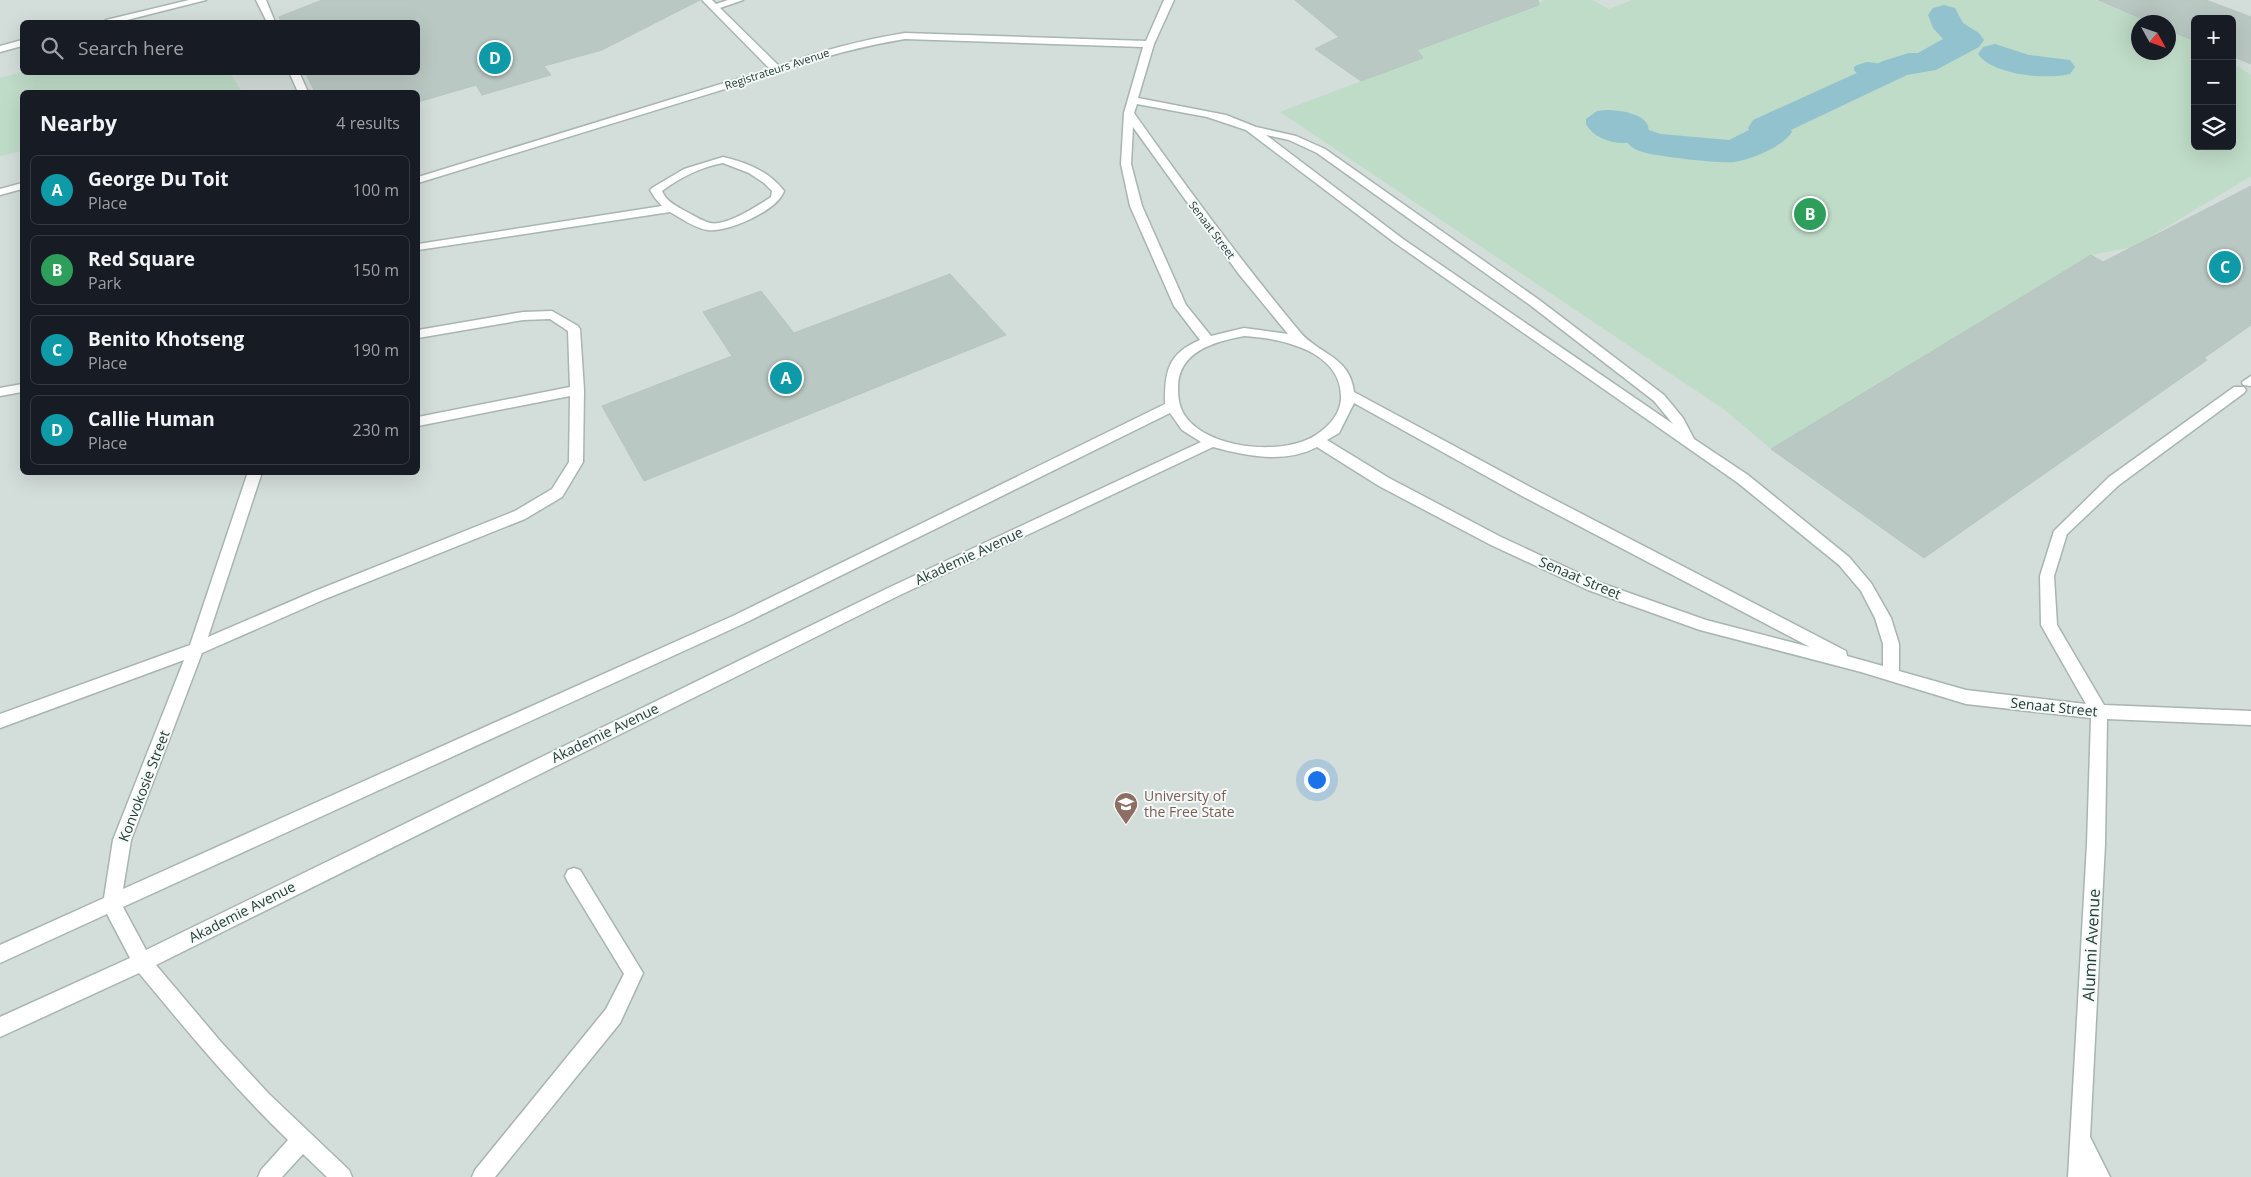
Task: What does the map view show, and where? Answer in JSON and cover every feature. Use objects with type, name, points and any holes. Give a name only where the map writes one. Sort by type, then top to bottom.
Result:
[{"type":"lane","points":[[116,20],[201,0]]},
{"type":"lane","points":[[261,0],[270,20]]},
{"type":"lane","points":[[711,4],[738,0]]},
{"type":"lane","points":[[1169,0],[1149,44],[1129,113],[1126,164],[1136,206],[1180,306],[1208,341]]},
{"type":"lane","points":[[711,4],[777,70]]},
{"type":"lane","name":"Registrateurs Avenue","points":[[420,179],[777,70],[820,54],[873,41],[905,36],[1149,44]]},
{"type":"lane","points":[[0,49],[20,44]]},
{"type":"lane","points":[[295,75],[302,90]]},
{"type":"lane","points":[[1133,100],[1237,122],[1250,128],[1292,138],[1321,151],[1534,302],[1659,398],[1678,421],[1692,444]]},
{"type":"lane","name":"Senaat Street","points":[[1129,113],[1242,270],[1302,342]]},
{"type":"lane","points":[[1250,128],[1399,241],[1743,479],[1850,568],[1866,587],[1883,618],[1891,644],[1891,675]]},
{"type":"lane","points":[[420,246],[672,208],[709,227],[716,227],[732,223],[771,202],[776,198],[778,191],[774,184],[734,162],[712,161],[663,184],[656,190],[657,195],[672,208]]},
{"type":"lane","points":[[0,192],[20,187]]},
{"type":"lane","points":[[0,721],[196,650],[320,595],[520,516],[557,493],[576,462],[578,390],[574,329],[552,315],[523,316],[420,334]]},
{"type":"lane","name":"Senaat Street","points":[[1172,406],[1169,386],[1174,368],[1188,352],[1208,341],[1225,335],[1254,332],[1284,336],[1302,342],[1321,352],[1335,364],[1345,379],[1348,395],[1527,492],[1862,666]]},
{"type":"lane","points":[[2099,712],[2048,625],[2047,576],[2061,531],[2114,481],[2246,384]]},
{"type":"lane","points":[[0,392],[20,388]]},
{"type":"lane","points":[[420,422],[578,390]]},
{"type":"lane","points":[[0,954],[112,905],[463,743],[740,619],[1172,406],[1181,420],[1194,432],[1212,442],[1238,451],[1266,454],[1294,450],[1318,441],[1335,428],[1346,412],[1348,395]]},
{"type":"lane","name":"Senaat Street","points":[[1318,441],[1384,482],[1496,541],[1593,586],[1705,626],[1862,666],[1966,697],[2099,712],[2251,718]]},
{"type":"lane","name":"Akademie Avenue","points":[[0,1027],[142,962],[875,601],[1212,442]]},
{"type":"lane","name":"Konvokosie Street","points":[[112,905],[122,840],[196,650],[254,475]]},
{"type":"lane","name":"Alumni Avenue","points":[[2078,1177],[2096,844],[2099,712]]},
{"type":"lane","points":[[482,1177],[613,1016],[634,972],[574,876]]},
{"type":"lane","points":[[112,905],[142,962],[214,1049],[261,1100],[342,1177]]},
{"type":"lane","points":[[268,1177],[303,1139]]},
{"type":"lane","points":[[2080,1139],[2100,1177]]},
{"type":"shaded area","name":"University of the Free State","points":[[0,0],[2251,0],[2251,1177],[0,1177]]},
{"type":"green space","points":[[1545,0],[1592,0],[1609,9],[1632,0],[2095,0],[2132,15],[2131,60],[2176,60],[2176,33],[2191,39],[2191,150],[2236,150],[2236,66],[2251,75],[2251,176],[2133,247],[2091,255],[1771,449],[1725,410],[1280,112],[1422,58],[1417,50],[1509,16]]},
{"type":"green space","points":[[20,73],[20,75],[231,75],[241,90],[20,90],[20,151],[0,156],[0,78]]},
{"type":"water","points":[[1867,62],[1891,68],[1897,73],[1897,79],[1892,82],[1880,83],[1863,78],[1854,70],[1854,67]]},
{"type":"water","points":[[1597,111],[1627,112],[1641,118],[1646,122],[1648,135],[1633,142],[1624,143],[1606,140],[1598,136],[1586,124],[1586,119]]},
{"type":"building","points":[[322,0],[700,0],[602,50],[544,66],[551,75],[482,95],[476,85],[420,101],[420,90],[314,90],[306,75],[420,75],[420,20],[280,20],[279,17]]},
{"type":"building","points":[[1295,0],[1538,0],[1539,5],[1417,50],[1423,58],[1361,81],[1315,49],[1339,37]]},
{"type":"building","points":[[2098,0],[2206,0],[2251,17],[2251,64],[2236,58],[2236,15],[2191,15],[2191,39],[2176,33],[2176,15],[2133,15]]},
{"type":"building","points":[[2251,186],[2251,325],[2204,358],[2207,360],[1924,558],[1771,449],[2091,255],[2103,262]]},
{"type":"building","points":[[950,274],[1006,335],[644,481],[602,406],[732,356],[703,312],[761,291],[794,333]]},
{"type":"waterway","points":[[1643,139],[1653,144],[1737,150],[1774,132],[1766,128],[1895,68],[1909,63],[1924,63],[1967,40],[1949,28],[1944,15]]},
{"type":"waterway","points":[[1995,54],[2026,64],[2058,67]]},
{"type":"place","name":"Callie Human","points":[[495,58]]},
{"type":"place","name":"Red Square","points":[[1810,214]]},
{"type":"place","name":"Benito Khotseng","points":[[2225,267]]},
{"type":"place","name":"George Du Toit","points":[[786,378]]},
{"type":"place","name":"University of the Free State","points":[[1126,825]]}]
